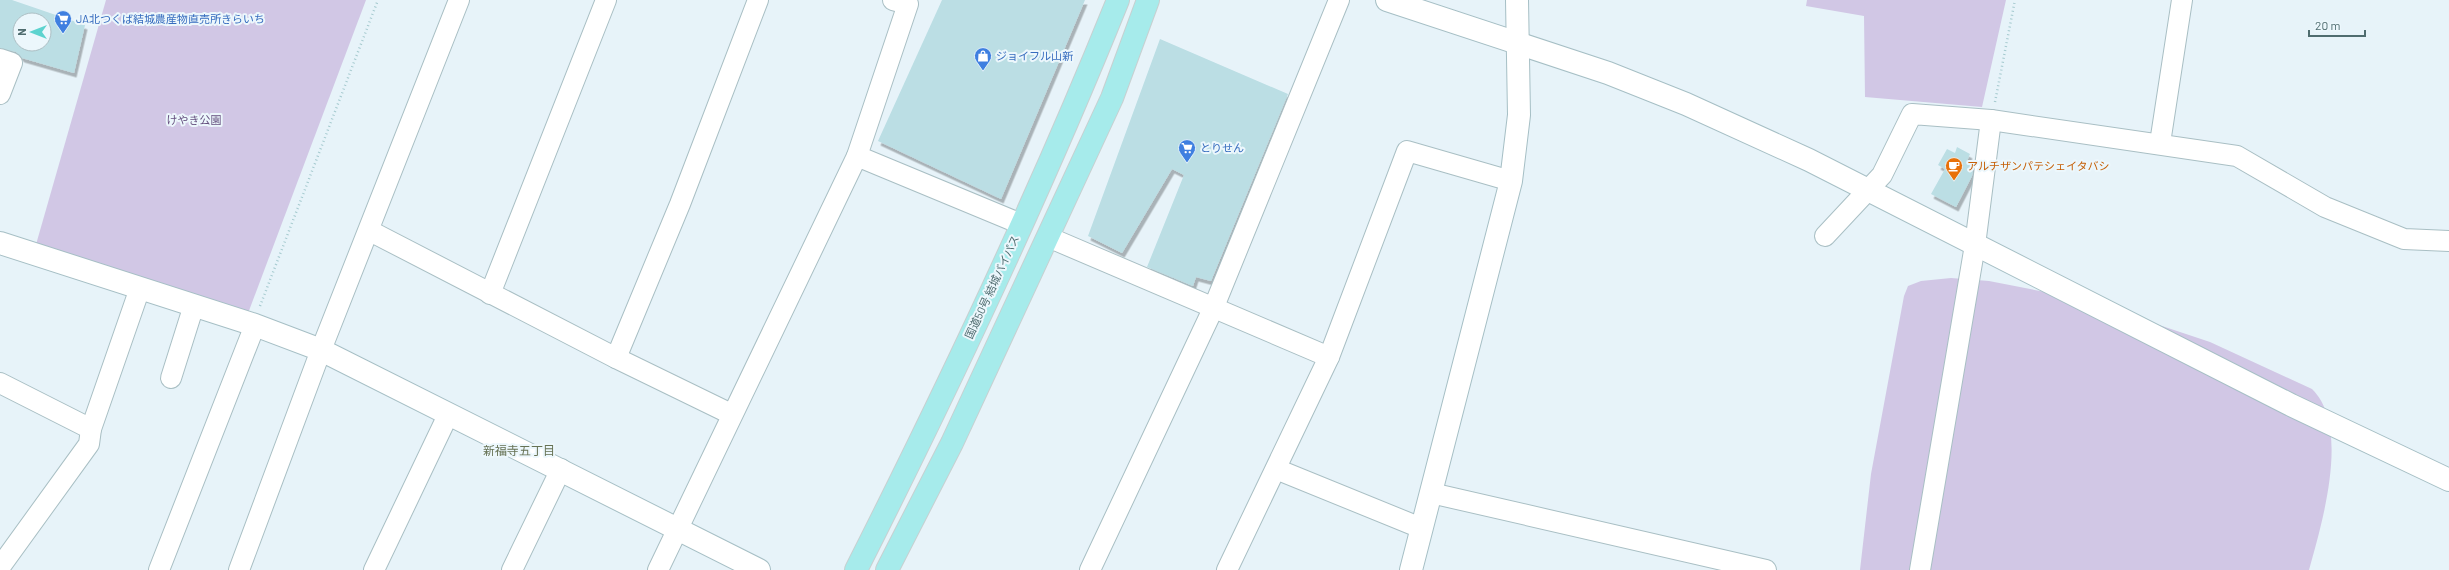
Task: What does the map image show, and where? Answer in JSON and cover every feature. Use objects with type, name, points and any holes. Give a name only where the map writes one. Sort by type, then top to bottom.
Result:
[{"type":"highway","name":"国道50号 結城バイパス","points":[[856,570],[910,461],[1021,224],[1085,82],[1118,0]]},
{"type":"highway","points":[[887,570],[952,443],[1112,98],[1148,0]]},
{"type":"street","points":[[239,570],[321,350],[370,231],[459,0]]},
{"type":"street","points":[[490,294],[606,0]]},
{"type":"street","points":[[616,358],[680,204],[758,0]]},
{"type":"street","points":[[658,570],[679,528],[731,414],[809,258],[857,156],[908,4],[893,0]]},
{"type":"street","points":[[1090,570],[1213,309],[1339,0]]},
{"type":"street","points":[[1387,0],[1516,44],[1608,73],[1686,104],[1809,160],[2291,405],[2449,480]]},
{"type":"street","points":[[1411,570],[1511,181],[1519,115],[1516,44],[1517,0]]},
{"type":"street","points":[[2160,143],[2182,0]]},
{"type":"street","points":[[0,59],[12,63],[0,94]]},
{"type":"street","points":[[1825,236],[1882,175],[1912,114],[1991,120],[2160,143],[2237,156],[2325,207],[2346,216],[2404,239],[2449,241]]},
{"type":"street","points":[[1920,570],[1974,245],[1991,120]]},
{"type":"street","points":[[1227,570],[1329,357],[1407,151],[1511,181]]},
{"type":"street","points":[[857,156],[1021,224]]},
{"type":"street","points":[[370,231],[616,358],[731,414]]},
{"type":"street","points":[[1048,237],[1213,309],[1329,357]]},
{"type":"street","points":[[0,243],[194,305],[256,319],[321,350],[448,415],[561,469],[759,570]]},
{"type":"street","points":[[0,567],[89,444],[91,429],[140,288]]},
{"type":"street","points":[[172,378],[194,305]]},
{"type":"street","points":[[159,570],[256,319]]},
{"type":"street","points":[[0,383],[91,429]]},
{"type":"street","points":[[374,570],[448,415]]},
{"type":"street","points":[[512,570],[561,469]]},
{"type":"street","points":[[1276,469],[1421,528]]},
{"type":"street","points":[[1431,493],[1766,570]]},
{"type":"path","points":[[256,319],[378,0]]},
{"type":"path","points":[[1991,120],[2015,0]]},
{"type":"green space","name":"けやき公園","points":[[106,0],[366,0],[247,316],[35,248]]},
{"type":"green space","points":[[1807,0],[2006,0],[1982,107],[1865,97],[1864,16],[1806,6]]},
{"type":"green space","points":[[1951,278],[1989,281],[2081,299],[2210,342],[2312,389],[2324,406],[2330,427],[2332,451],[2326,502],[2309,570],[1860,570],[1871,474],[1904,296],[1908,286],[1921,281]]},
{"type":"building","name":"JA北つくば結城農産物直売所きらいち","points":[[0,0],[12,0],[47,12],[12,12],[12,51],[0,48]]},
{"type":"building","name":"ジョイフル山新","points":[[942,0],[1085,0],[1001,199],[878,141]]},
{"type":"building","name":"JA北つくば結城農産物直売所きらいち","points":[[52,14],[85,25],[74,73],[22,58],[16,52],[52,52]]},
{"type":"building","name":"とりせん","points":[[1160,39],[1288,94],[1211,281],[1196,277],[1193,286],[1147,267],[1184,175],[1172,169],[1122,253],[1088,236]]},
{"type":"building","name":"アルチザンパテシェイタバシ","points":[[1957,147],[1970,154],[1967,161],[1974,165],[1972,176],[1956,207],[1931,194],[1945,169],[1938,165],[1947,149],[1955,153]]},
{"type":"place","name":"JA北つくば結城農産物直売所きらいち","points":[[63,34]]},
{"type":"place","name":"ジョイフル山新","points":[[983,71]]},
{"type":"place","name":"とりせん","points":[[1187,163]]},
{"type":"place","name":"アルチザンパテシェイタバシ","points":[[1954,181]]},
{"type":"district","name":"新福寺五丁目","points":[[519,451]]}]
